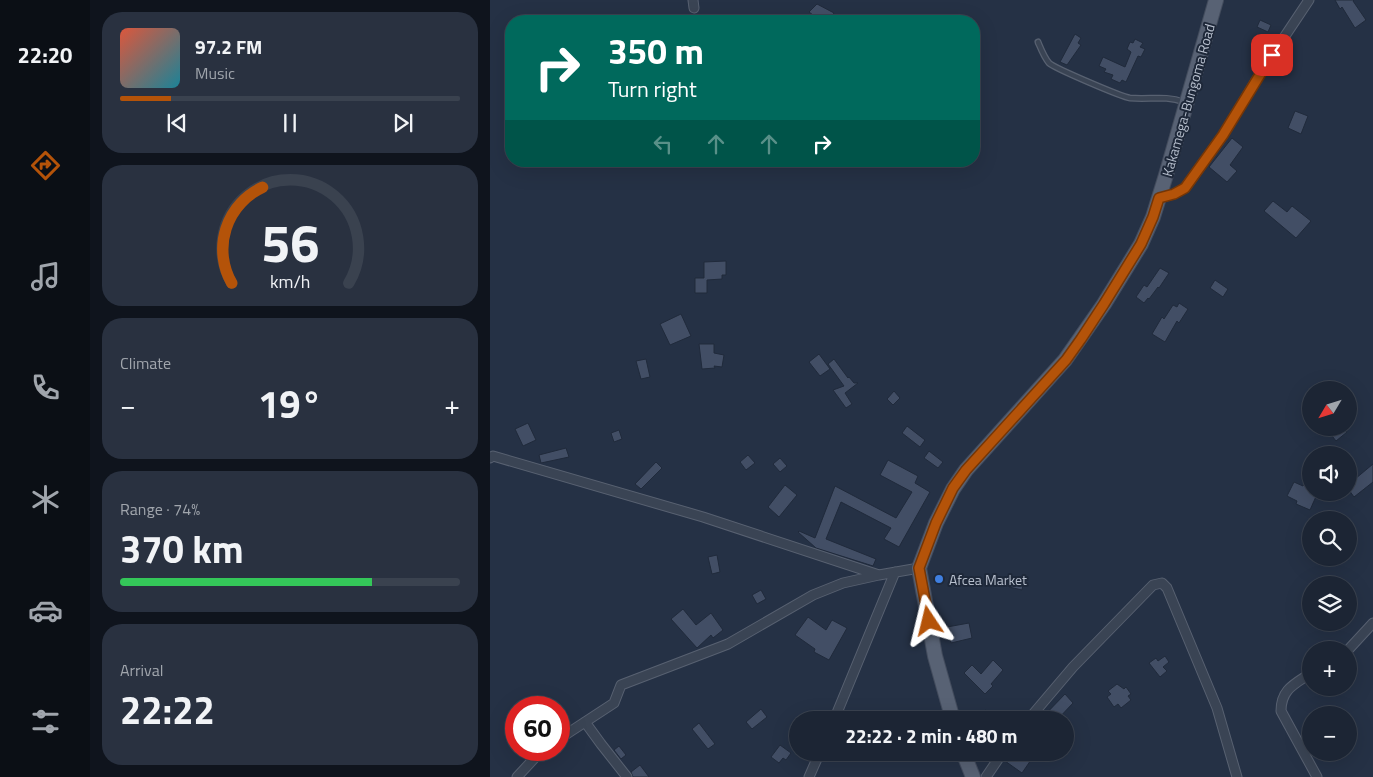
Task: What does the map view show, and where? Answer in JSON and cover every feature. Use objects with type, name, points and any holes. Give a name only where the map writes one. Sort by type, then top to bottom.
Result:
[{"type":"main road","name":"Kakamega-Bungoma Road","points":[[919,568],[936,523],[953,488],[966,470],[1066,360],[1104,304],[1141,244],[1159,198],[1216,0]]},
{"type":"main road","points":[[919,568],[935,656],[950,711]]},
{"type":"main road","points":[[967,761],[973,777]]},
{"type":"street","points":[[1159,198],[1174,194],[1185,188],[1223,135],[1263,69],[1309,0]]},
{"type":"street","points":[[490,458],[493,456],[703,517],[879,575]]},
{"type":"street","points":[[570,732],[614,703],[621,685],[728,644],[813,595],[843,583],[919,568]]},
{"type":"street","points":[[838,711],[895,572]]},
{"type":"street","points":[[1036,711],[1073,667],[1152,585],[1162,583],[1167,588],[1217,708],[1237,777]]},
{"type":"street","points":[[1356,641],[1373,623]]},
{"type":"street","points":[[1302,680],[1284,694],[1281,702],[1281,711],[1317,777]]},
{"type":"street","points":[[585,722],[627,777]]},
{"type":"street","points":[[517,777],[532,761]]},
{"type":"street","points":[[810,777],[816,761]]},
{"type":"street","points":[[986,777],[997,761]]},
{"type":"lane","points":[[1038,42],[1050,64],[1113,92],[1128,98],[1173,98],[1187,104]]},
{"type":"building","points":[[1335,0],[1354,0],[1366,20],[1355,28],[1342,7],[1340,9]]},
{"type":"building","points":[[817,4],[834,13],[832,15],[813,15],[809,12]]},
{"type":"building","points":[[1260,20],[1271,25],[1268,32],[1257,27]]},
{"type":"building","points":[[1075,34],[1081,38],[1078,43],[1081,45],[1067,65],[1060,62]]},
{"type":"building","points":[[1135,39],[1143,43],[1140,47],[1145,49],[1141,57],[1138,56],[1126,82],[1122,80],[1120,83],[1111,79],[1113,75],[1104,72],[1106,69],[1099,66],[1103,57],[1125,67],[1131,52],[1127,49],[1130,42],[1133,43]]},
{"type":"building","points":[[1295,111],[1308,116],[1301,134],[1288,128]]},
{"type":"building","points":[[1232,138],[1243,147],[1230,165],[1237,171],[1227,182],[1209,167]]},
{"type":"building","points":[[1273,201],[1287,212],[1292,206],[1311,221],[1296,238],[1264,211]]},
{"type":"building","points":[[726,261],[726,275],[722,275],[722,279],[707,280],[707,293],[695,293],[695,278],[704,278],[704,262]]},
{"type":"building","points":[[1160,268],[1169,273],[1159,288],[1144,303],[1136,297],[1144,285],[1147,287]]},
{"type":"building","points":[[1215,280],[1228,289],[1223,297],[1210,288]]},
{"type":"building","points":[[1179,303],[1188,309],[1179,323],[1177,321],[1165,342],[1152,334],[1162,317],[1164,319],[1173,305],[1177,307]]},
{"type":"building","points":[[681,314],[691,336],[670,345],[660,324]]},
{"type":"building","points":[[699,344],[714,344],[714,353],[724,355],[722,367],[714,366],[715,368],[702,369]]},
{"type":"building","points":[[819,354],[830,369],[820,376],[809,362]]},
{"type":"building","points":[[646,359],[650,377],[641,379],[636,361]]},
{"type":"building","points":[[834,359],[848,378],[854,383],[858,383],[845,393],[852,404],[846,408],[833,390],[844,386],[828,364]]},
{"type":"building","points":[[894,391],[900,398],[893,405],[887,399]]},
{"type":"building","points":[[528,423],[536,440],[523,446],[515,429]]},
{"type":"building","points":[[907,426],[925,440],[920,447],[902,433]]},
{"type":"building","points":[[619,430],[622,439],[614,442],[611,433]]},
{"type":"building","points":[[1332,436],[1342,436],[1336,441]]},
{"type":"building","points":[[566,448],[569,457],[541,463],[539,455]]},
{"type":"building","points":[[929,451],[943,462],[938,468],[924,458]]},
{"type":"building","points":[[748,455],[755,463],[746,470],[740,462]]},
{"type":"building","points":[[780,458],[787,466],[780,472],[773,464]]},
{"type":"building","points":[[888,460],[918,476],[915,483],[930,492],[899,547],[884,539],[891,528],[841,502],[826,539],[876,559],[873,566],[816,548],[798,532],[815,538],[835,486],[896,518],[912,492],[880,475]]},
{"type":"building","points":[[656,462],[662,468],[641,489],[635,484]]},
{"type":"building","points":[[1373,464],[1373,482],[1357,495],[1357,477]]},
{"type":"building","points":[[1294,482],[1302,486],[1302,501],[1314,501],[1310,510],[1296,504],[1297,501],[1287,496]]},
{"type":"building","points":[[785,485],[797,495],[779,517],[768,507]]},
{"type":"building","points":[[717,555],[720,572],[712,574],[708,557]]},
{"type":"building","points":[[1011,578],[1024,580],[1022,590],[1009,587]]},
{"type":"building","points":[[761,590],[766,599],[757,604],[752,595]]},
{"type":"building","points":[[683,609],[696,625],[711,613],[723,630],[713,638],[711,635],[697,648],[671,619]]},
{"type":"building","points":[[808,617],[826,630],[832,620],[847,628],[829,660],[814,652],[815,649],[795,635]]},
{"type":"building","points":[[969,623],[972,638],[951,643],[947,627]]},
{"type":"building","points":[[1165,656],[1169,662],[1163,667],[1167,671],[1160,677],[1149,663],[1156,658],[1158,661]]},
{"type":"building","points":[[993,660],[1003,670],[991,684],[993,686],[985,694],[964,673],[972,665],[981,674]]},
{"type":"building","points":[[1117,684],[1124,689],[1126,687],[1131,694],[1128,696],[1131,700],[1121,708],[1118,704],[1114,707],[1107,697],[1111,694],[1108,691]]},
{"type":"building","points":[[1065,694],[1073,703],[1065,711],[1049,711]]},
{"type":"building","points":[[761,709],[767,717],[752,729],[746,722]]},
{"type":"building","points":[[699,723],[715,744],[708,749],[692,729]]},
{"type":"building","points":[[780,745],[789,752],[786,760],[783,758],[779,763],[771,757]]},
{"type":"building","points":[[619,746],[626,755],[621,759],[614,750]]},
{"type":"building","points":[[1005,761],[1030,761],[1022,773]]},
{"type":"building","points":[[640,765],[649,777],[633,777],[631,772]]},
{"type":"place","name":"Afcea Market","points":[[939,579]]},
{"type":"route","points":[[929,621],[919,568],[936,523],[953,488],[966,470],[1066,360],[1104,304],[1141,244],[1159,198],[1174,194],[1185,188],[1223,135],[1272,55]]}]
